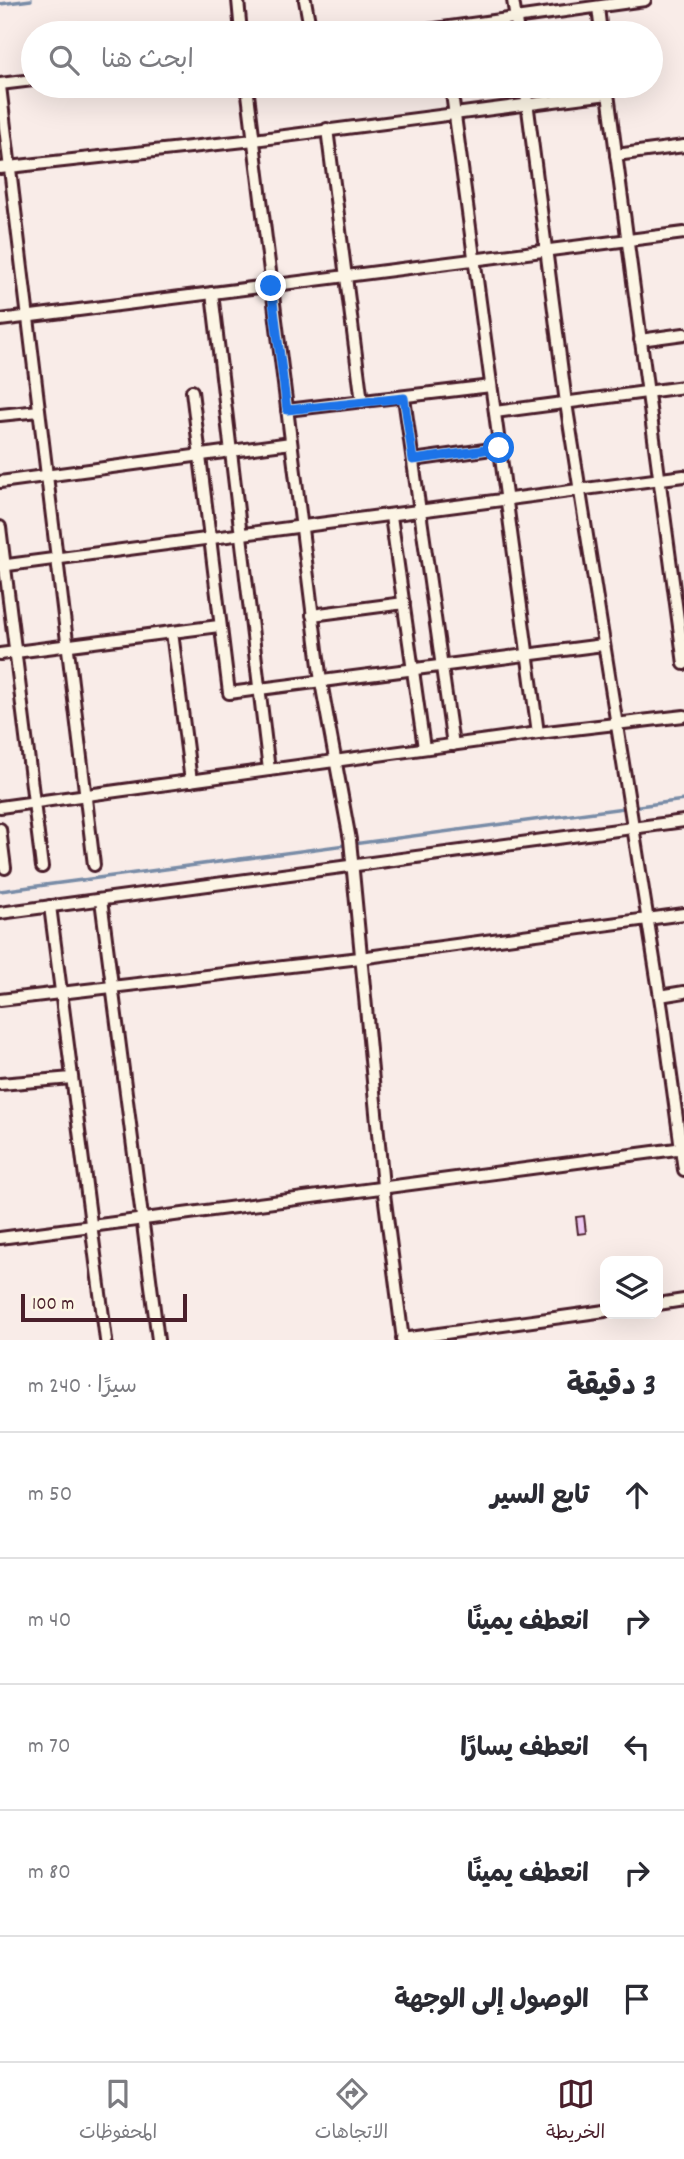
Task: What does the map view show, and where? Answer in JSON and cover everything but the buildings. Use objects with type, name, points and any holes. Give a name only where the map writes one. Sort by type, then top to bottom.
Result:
[{"type":"street","points":[[238,0],[240,21]]},
{"type":"street","points":[[305,0],[309,21]]},
{"type":"street","points":[[513,0],[516,21]]},
{"type":"street","points":[[499,21],[575,5],[598,7],[612,2],[645,0]]},
{"type":"street","points":[[598,7],[600,21]]},
{"type":"street","points":[[21,82],[0,85],[5,168],[28,317],[94,865]]},
{"type":"street","points":[[249,98],[321,682],[350,839],[383,1186],[403,1339],[600,1312]]},
{"type":"street","points":[[453,98],[538,733]]},
{"type":"street","points":[[526,98],[566,404],[660,996],[684,1170]]},
{"type":"street","points":[[5,168],[254,140],[562,98]]},
{"type":"street","points":[[609,98],[684,664]]},
{"type":"street","points":[[327,129],[362,402]]},
{"type":"street","points":[[616,155],[684,146]]},
{"type":"street","points":[[0,320],[684,233]]},
{"type":"street","points":[[212,293],[270,770]]},
{"type":"street","points":[[640,340],[684,334]]},
{"type":"street","points":[[287,410],[491,386]]},
{"type":"street","points":[[495,412],[684,387]]},
{"type":"street","points":[[192,391],[226,690],[232,694],[603,645]]},
{"type":"street","points":[[404,398],[453,745]]},
{"type":"street","points":[[0,415],[39,411]]},
{"type":"street","points":[[0,482],[291,443]]},
{"type":"street","points":[[413,460],[499,448]]},
{"type":"street","points":[[2,565],[580,492],[684,476]]},
{"type":"street","points":[[391,516],[424,748]]},
{"type":"street","points":[[0,527],[2,565],[16,652],[42,867]]},
{"type":"street","points":[[312,615],[404,603]]},
{"type":"street","points":[[0,654],[219,626]]},
{"type":"street","points":[[172,632],[191,781]]},
{"type":"street","points":[[0,807],[424,748],[684,716]]},
{"type":"street","points":[[0,914],[684,821]]},
{"type":"street","points":[[0,829],[5,868]]},
{"type":"street","points":[[101,900],[158,1340]]},
{"type":"street","points":[[50,906],[106,1340]]},
{"type":"street","points":[[0,1000],[360,958],[684,914]]},
{"type":"street","points":[[660,996],[684,992]]},
{"type":"street","points":[[0,1084],[72,1078]]},
{"type":"street","points":[[0,1238],[683,1149]]},
{"type":"street","points":[[663,1303],[684,1300]]},
{"type":"waterway","points":[[0,4],[31,0]]},
{"type":"waterway","points":[[0,891],[684,800]]},
{"type":"route","points":[[271,286],[287,410],[404,398],[413,460],[499,448]]}]
